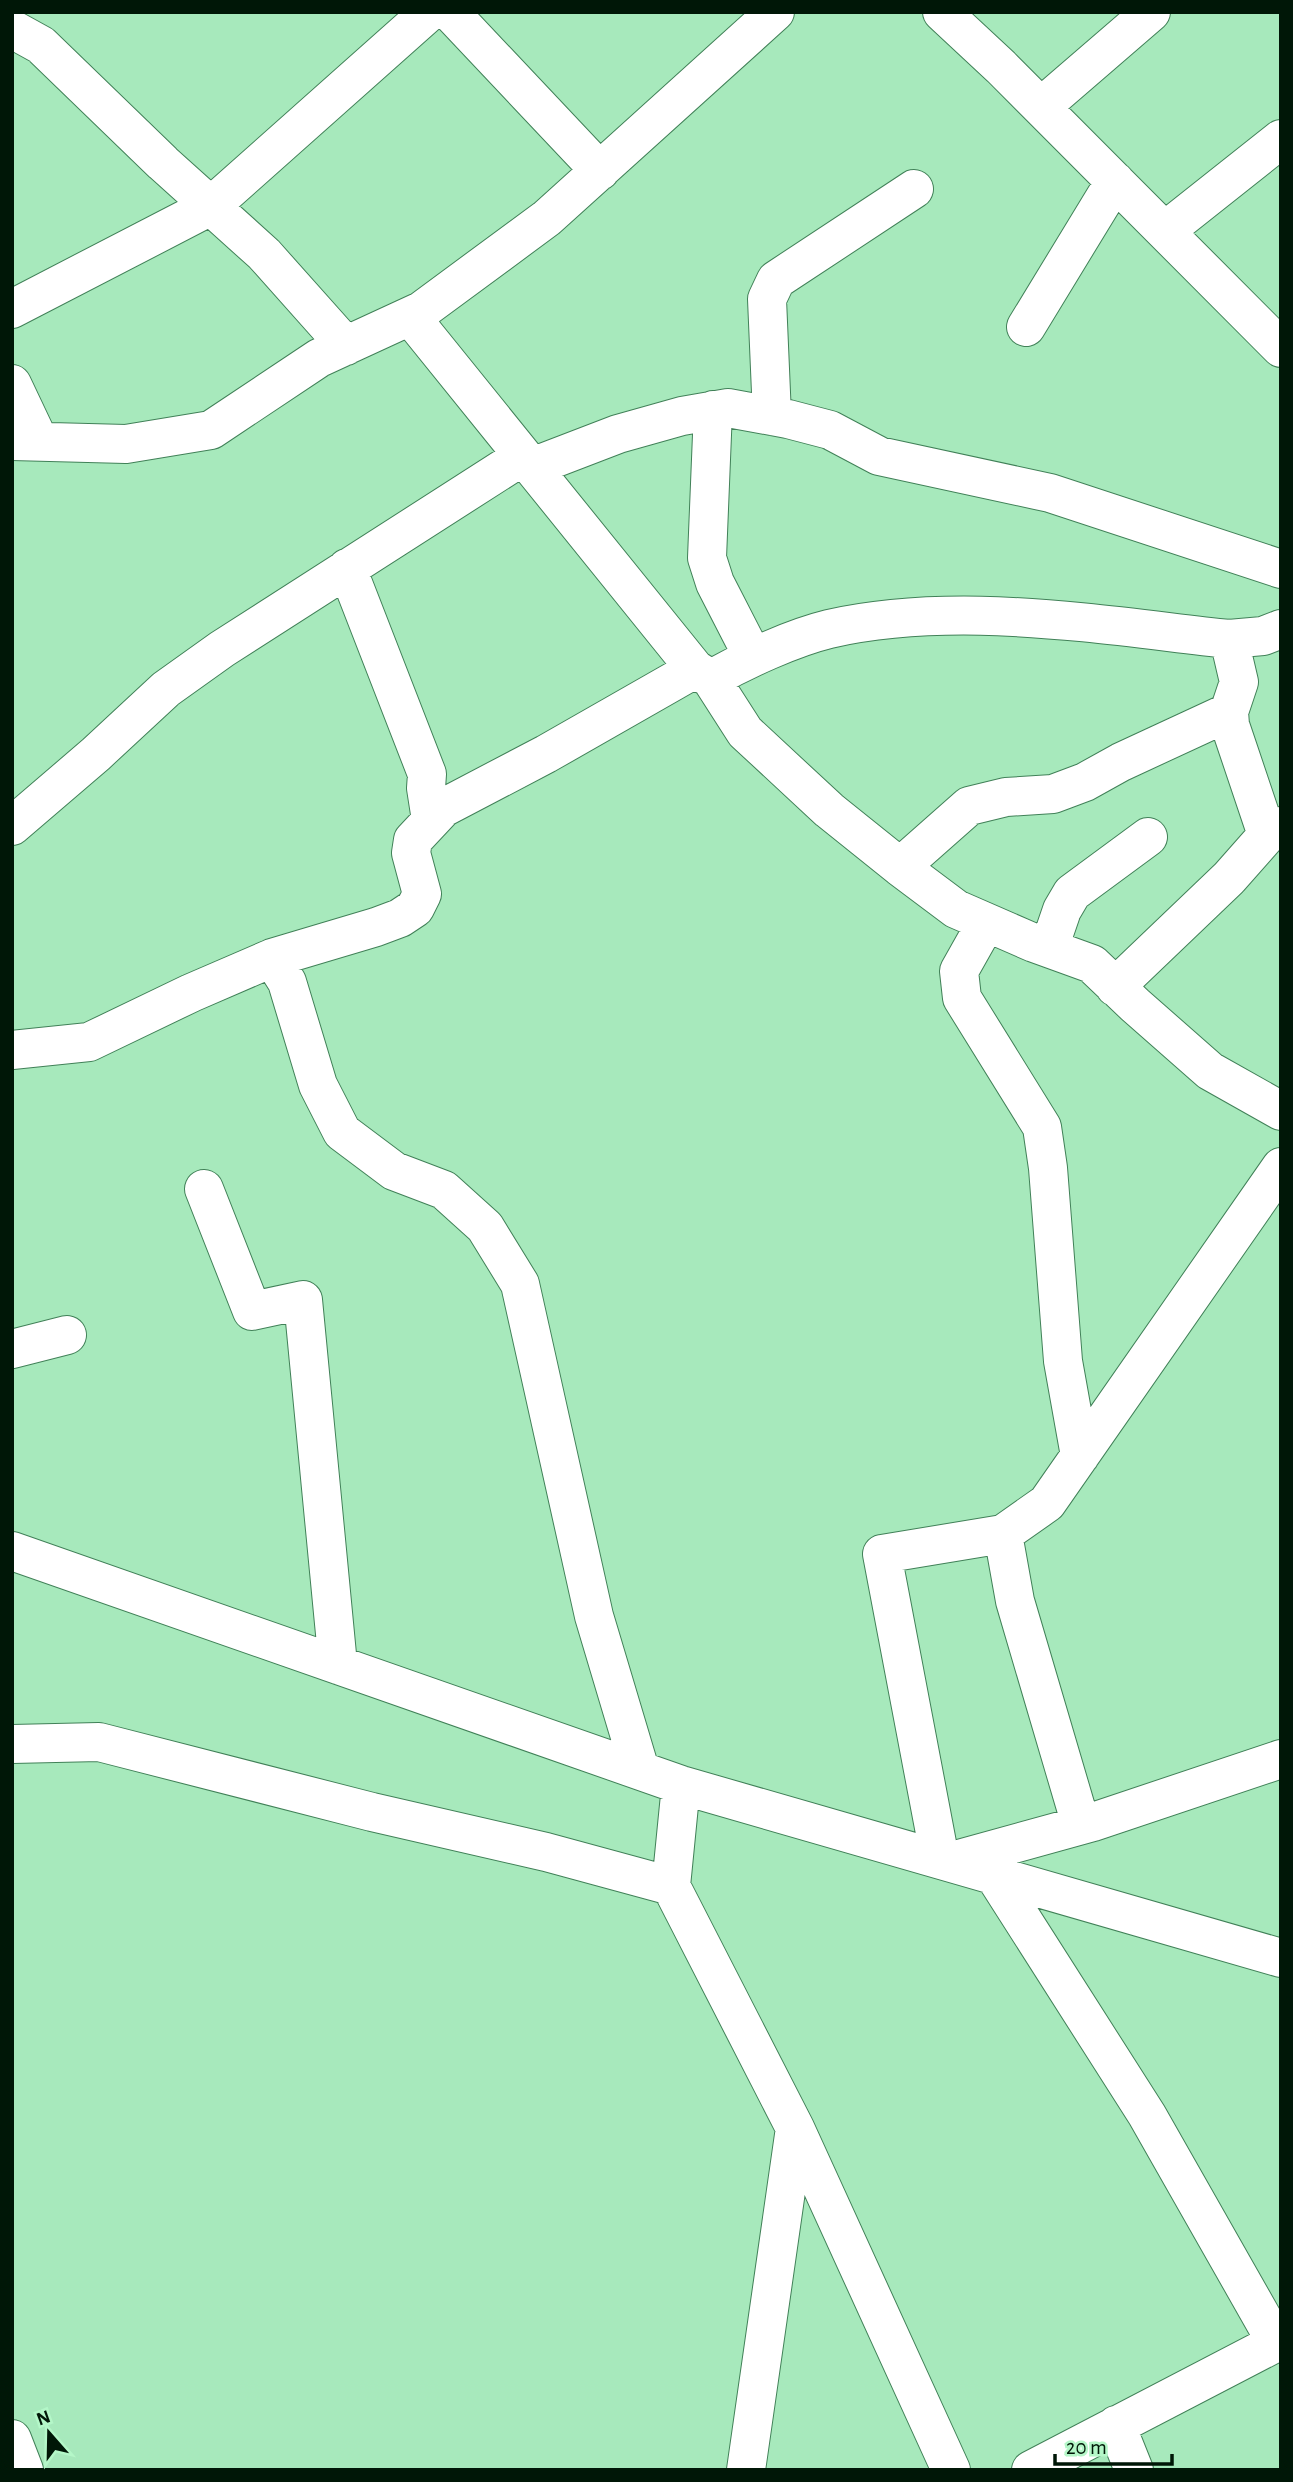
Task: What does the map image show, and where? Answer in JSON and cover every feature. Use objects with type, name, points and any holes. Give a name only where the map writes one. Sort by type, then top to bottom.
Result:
[{"type":"street","points":[[12,309],[211,206],[429,12]]},
{"type":"street","points":[[450,12],[600,170]]},
{"type":"street","points":[[12,384],[19,441],[125,444],[211,430],[319,358],[421,311],[547,218],[775,12]]},
{"type":"street","points":[[942,12],[1041,107],[1281,348]]},
{"type":"street","points":[[1041,107],[1151,12]]},
{"type":"street","points":[[12,29],[41,46],[264,254],[345,346]]},
{"type":"street","points":[[1165,231],[1281,139]]},
{"type":"street","points":[[1026,327],[1115,181]]},
{"type":"street","points":[[772,416],[768,299],[776,280],[914,189]]},
{"type":"street","points":[[410,316],[703,674],[746,732],[830,810],[956,909],[1092,964],[1210,1070],[1280,1110]]},
{"type":"street","points":[[12,826],[166,689],[222,649],[347,568],[527,461],[682,416],[728,408],[830,430],[879,456],[1050,493],[1281,569]]},
{"type":"street","points":[[713,410],[707,558],[715,583],[753,657]]},
{"type":"street","points":[[347,568],[427,774],[426,788],[431,820]]},
{"type":"street","points":[[12,1050],[89,1042],[272,958],[400,918],[415,908],[422,894],[411,853],[413,840],[443,808],[703,674],[828,629],[917,616],[1024,618],[1229,639],[1263,636],[1281,629]]},
{"type":"street","points":[[1115,987],[1229,878],[1274,830],[1230,725],[1228,712],[1239,682],[1229,639]]},
{"type":"street","points":[[900,867],[969,806],[1006,797],[1053,794],[1228,712]]},
{"type":"street","points":[[1049,948],[1062,910],[1072,893],[1148,837]]},
{"type":"street","points":[[986,923],[959,971],[962,998],[1042,1127],[1048,1168],[1063,1361],[1080,1456]]},
{"type":"street","points":[[272,958],[287,982],[318,1085],[342,1132],[394,1171],[444,1190],[485,1227],[520,1284],[594,1616],[640,1770]]},
{"type":"street","points":[[944,1860],[882,1554],[1003,1534],[1047,1503],[1281,1167]]},
{"type":"street","points":[[204,1189],[252,1311],[303,1300],[338,1665]]},
{"type":"street","points":[[12,1349],[66,1335]]},
{"type":"street","points":[[1003,1534],[1015,1601],[1081,1825]]},
{"type":"street","points":[[13,1545],[338,1665],[681,1785],[1281,1958]]},
{"type":"street","points":[[12,1744],[99,1742],[372,1812],[546,1852],[671,1886]]},
{"type":"street","points":[[944,1860],[1081,1825],[1281,1759]]},
{"type":"street","points":[[681,1785],[671,1886],[795,2127],[951,2470]]},
{"type":"street","points":[[994,1875],[1147,2115],[1279,2341],[1031,2470]]},
{"type":"street","points":[[746,2470],[795,2127]]},
{"type":"street","points":[[1116,2425],[1134,2470]]},
{"type":"street","points":[[12,2440],[24,2470]]}]
